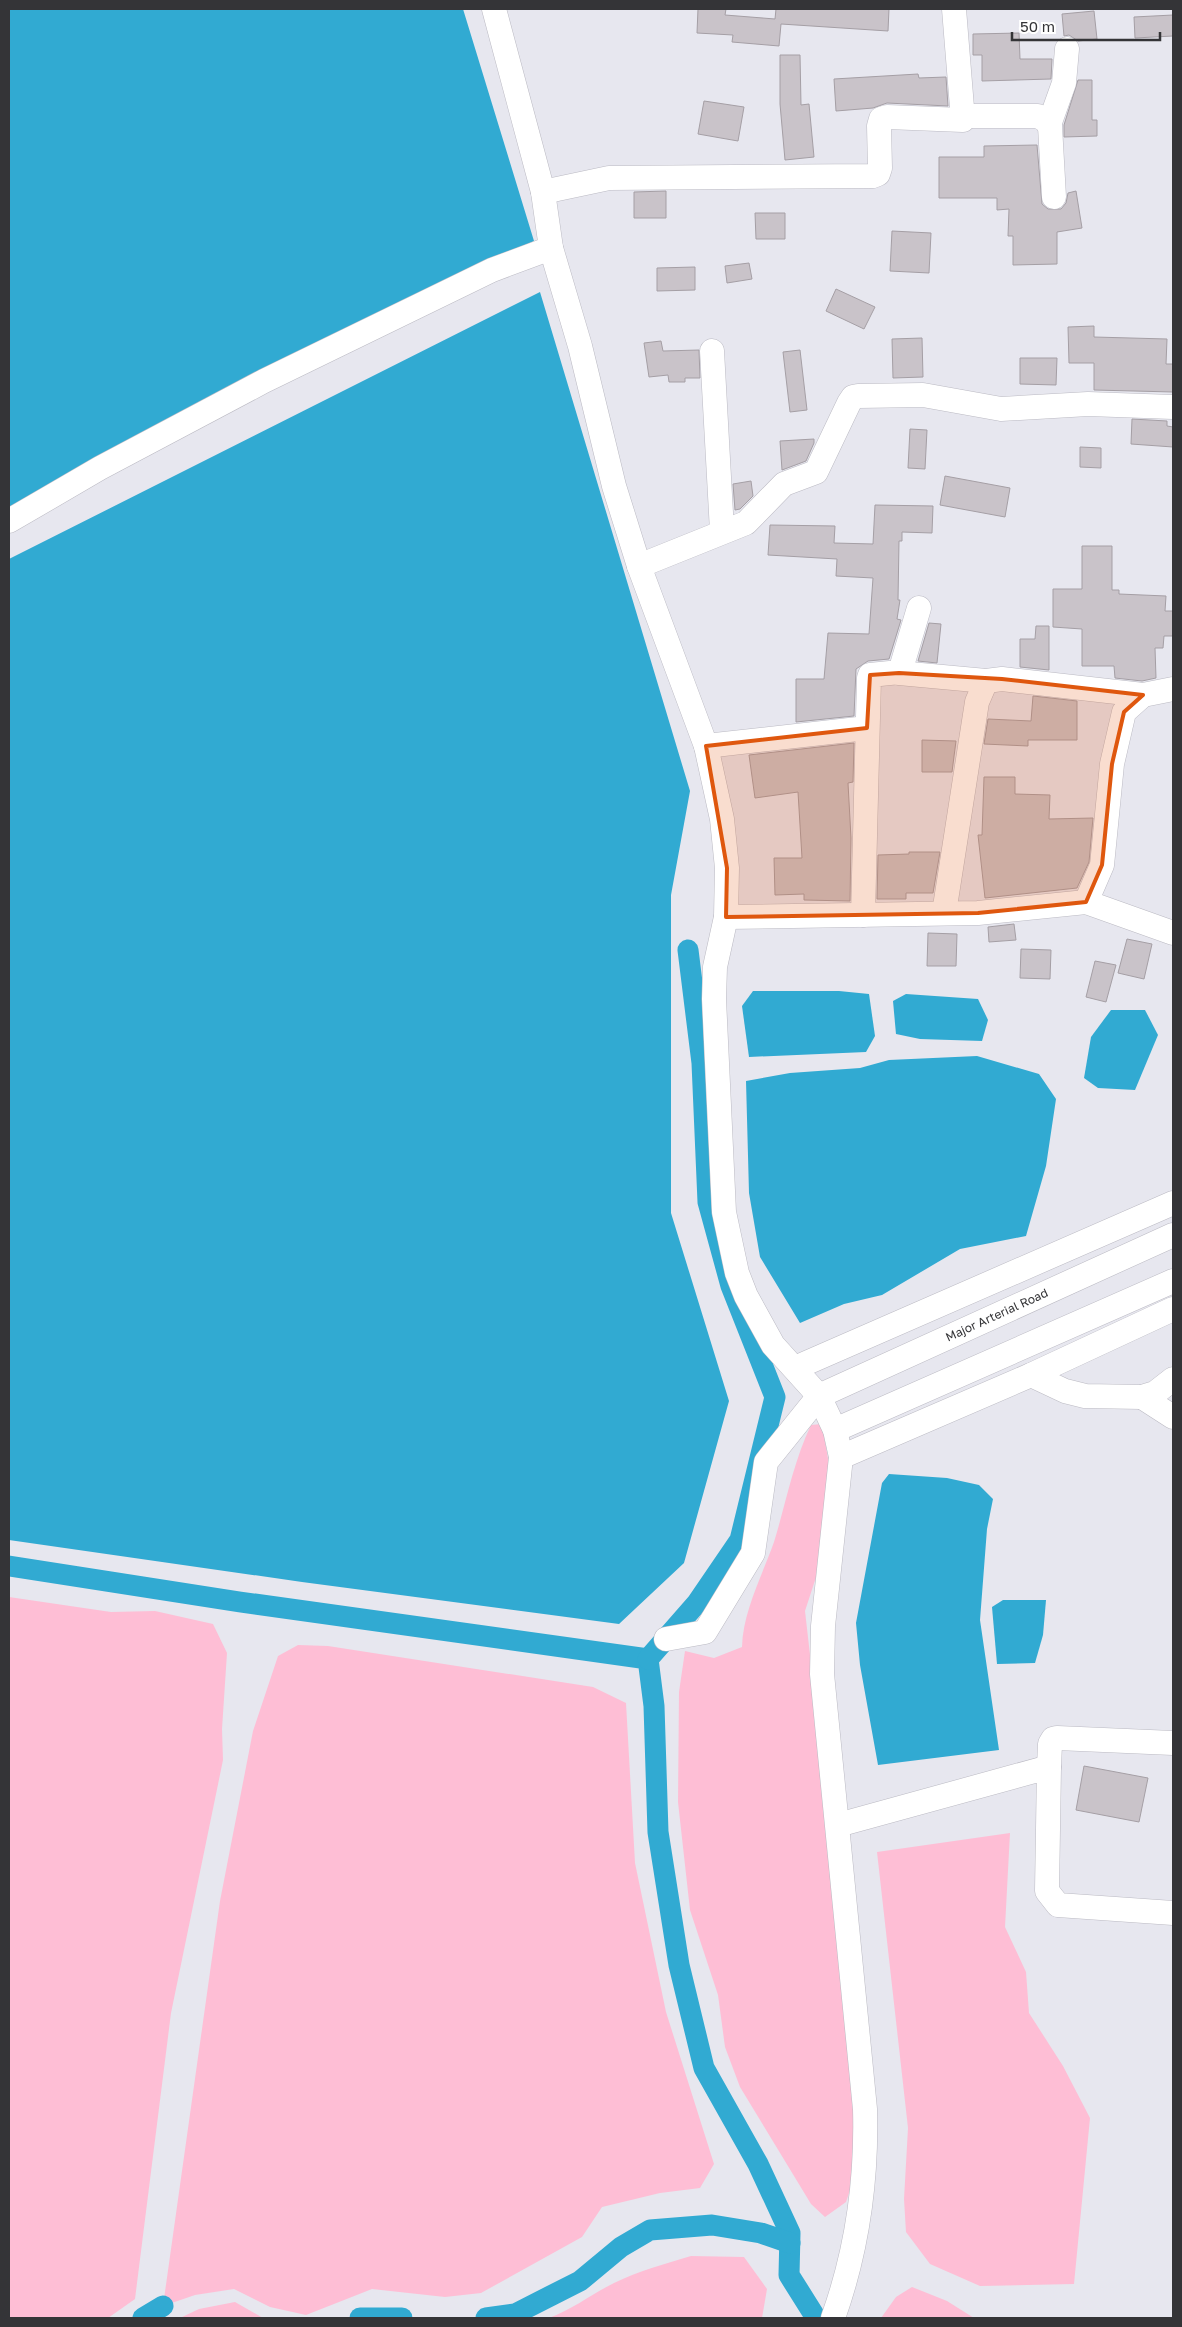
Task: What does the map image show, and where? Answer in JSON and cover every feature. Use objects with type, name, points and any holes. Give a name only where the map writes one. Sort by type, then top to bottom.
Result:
[{"type":"street","points":[[494,9],[543,192],[551,248],[580,346],[614,486],[639,566],[706,746],[724,838],[727,868],[726,917],[715,967],[714,999],[724,1212],[737,1274],[746,1296],[772,1345],[819,1396],[835,1430],[841,1457],[824,1616],[822,1674],[865,2109],[866,2150],[865,2176],[853,2246],[844,2287],[834,2316]]},
{"type":"street","points":[[543,192],[609,178],[873,176],[878,174],[880,168],[878,126],[881,119],[887,117],[963,120],[954,9]]},
{"type":"street","points":[[1054,197],[1049,125],[1064,83],[1067,49]]},
{"type":"street","points":[[962,116],[1038,116],[1049,125]]},
{"type":"street","points":[[9,521],[116,459],[288,369],[492,270],[551,248]]},
{"type":"street","points":[[712,351],[722,531]]},
{"type":"street","points":[[639,566],[751,520],[784,484],[816,472],[849,403],[858,396],[924,396],[1001,409],[1088,404],[1173,408]]},
{"type":"street","points":[[899,673],[919,608]]},
{"type":"street","points":[[863,915],[870,675],[899,673],[986,681],[1002,679],[1143,695],[1173,689]]},
{"type":"street","points":[[944,913],[977,702],[986,681]]},
{"type":"street","points":[[1086,902],[1102,865],[1112,764],[1124,712],[1143,695]]},
{"type":"street","points":[[706,746],[867,728]]},
{"type":"street","points":[[726,917],[978,913],[1086,902],[1173,933]]},
{"type":"street","points":[[795,1368],[1173,1203]]},
{"type":"street","name":"Major Arterial Road","points":[[819,1396],[1173,1235]]},
{"type":"street","points":[[835,1430],[1173,1281]]},
{"type":"street","points":[[841,1457],[1031,1375],[1173,1309]]},
{"type":"street","points":[[1031,1375],[1065,1392],[1085,1396],[1142,1397],[1155,1394],[1173,1379]]},
{"type":"street","points":[[666,1639],[705,1632],[753,1553],[766,1462],[819,1396]]},
{"type":"street","points":[[1142,1397],[1173,1417]]},
{"type":"street","points":[[1173,1744],[1052,1739],[1049,1766],[1047,1892],[1052,1900],[1058,1904],[1173,1913]]},
{"type":"street","points":[[838,1825],[1049,1766]]},
{"type":"highlighted area","points":[[899,673],[1002,679],[1143,695],[1124,712],[1112,764],[1102,865],[1086,902],[978,913],[726,917],[727,868],[706,746],[867,728],[870,675]]},
{"type":"shaded area","points":[[822,1424],[831,1476],[821,1562],[805,1611],[823,1769],[858,2166],[846,2202],[825,2217],[811,2204],[740,2087],[725,2047],[718,1995],[690,1910],[678,1802],[679,1692],[685,1651],[714,1658],[742,1647],[749,1607],[774,1542],[799,1454],[811,1425]]},
{"type":"shaded area","points":[[9,1597],[111,1612],[155,1611],[213,1624],[227,1653],[222,1729],[223,1760],[171,2013],[135,2299],[108,2318],[9,2318]]},
{"type":"shaded area","points":[[298,1645],[328,1646],[593,1687],[626,1703],[635,1863],[666,2012],[714,2164],[700,2188],[660,2193],[602,2207],[582,2237],[481,2293],[445,2297],[372,2289],[306,2315],[270,2307],[234,2289],[195,2295],[163,2306],[220,1901],[253,1731],[278,1656]]},
{"type":"shaded area","points":[[1010,1833],[1005,1927],[1026,1972],[1029,2013],[1063,2066],[1090,2118],[1074,2284],[980,2286],[930,2264],[906,2232],[904,2199],[908,2128],[877,1852]]},
{"type":"shaded area","points":[[691,2256],[744,2257],[767,2289],[762,2318],[549,2318],[623,2279]]},
{"type":"shaded area","points":[[912,2287],[947,2301],[974,2318],[881,2318],[896,2297]]},
{"type":"shaded area","points":[[235,2302],[263,2318],[180,2318],[199,2309]]},
{"type":"water","points":[[9,9],[463,9],[534,241],[272,371],[9,509]]},
{"type":"water","points":[[540,292],[690,791],[671,895],[671,1213],[729,1401],[684,1563],[619,1624],[302,1582],[9,1540],[9,559]]},
{"type":"water","points":[[753,991],[839,991],[869,994],[875,1036],[866,1052],[749,1057],[742,1006]]},
{"type":"water","points":[[906,994],[978,999],[988,1020],[982,1041],[920,1039],[896,1034],[893,1001]]},
{"type":"water","points":[[1111,1010],[1145,1010],[1158,1035],[1135,1090],[1098,1088],[1084,1078],[1091,1037]]},
{"type":"water","points":[[977,1056],[1039,1074],[1056,1099],[1046,1166],[1026,1236],[960,1249],[882,1295],[844,1304],[800,1323],[760,1257],[749,1193],[746,1081],[790,1073],[860,1068],[889,1060]]},
{"type":"water","points":[[889,1474],[947,1478],[979,1485],[993,1499],[987,1529],[980,1620],[999,1750],[878,1765],[860,1665],[856,1623],[882,1483]]},
{"type":"water","points":[[1003,1600],[1046,1600],[1043,1635],[1035,1663],[997,1664],[992,1607]]},
{"type":"building","points":[[698,9],[726,9],[725,15],[775,19],[776,9],[889,9],[888,31],[781,24],[779,46],[732,42],[733,35],[697,33]]},
{"type":"building","points":[[1094,11],[1097,39],[1078,41],[1069,35],[1064,36],[1062,14]]},
{"type":"building","points":[[1173,15],[1173,36],[1135,38],[1134,17]]},
{"type":"building","points":[[1019,33],[1020,59],[1052,59],[1051,79],[982,81],[982,55],[973,55],[973,34]]},
{"type":"building","points":[[780,55],[800,55],[801,105],[809,104],[814,157],[785,160],[780,104]]},
{"type":"building","points":[[918,74],[919,78],[946,77],[948,106],[887,103],[873,108],[836,111],[834,79]]},
{"type":"building","points":[[1078,80],[1092,80],[1092,120],[1097,120],[1097,136],[1064,137],[1064,125]]},
{"type":"building","points":[[704,101],[744,107],[738,141],[698,134]]},
{"type":"building","points":[[1037,145],[1042,204],[1048,209],[1061,209],[1066,203],[1068,193],[1076,191],[1082,228],[1057,232],[1057,264],[1013,265],[1013,236],[1008,236],[1009,209],[997,210],[997,198],[939,198],[939,157],[984,157],[984,146]]},
{"type":"building","points":[[666,191],[666,218],[634,218],[634,192]]},
{"type":"building","points":[[755,213],[785,213],[785,239],[756,239]]},
{"type":"building","points":[[892,231],[931,233],[929,273],[890,271]]},
{"type":"building","points":[[749,263],[752,279],[727,283],[725,266]]},
{"type":"building","points":[[695,267],[695,290],[657,291],[657,268]]},
{"type":"building","points":[[836,289],[875,307],[864,329],[826,311]]},
{"type":"building","points":[[1094,326],[1094,337],[1167,339],[1166,364],[1173,364],[1173,392],[1094,390],[1094,363],[1069,363],[1068,327]]},
{"type":"building","points":[[922,338],[923,377],[893,378],[892,339]]},
{"type":"building","points":[[661,341],[663,351],[699,350],[700,378],[685,378],[685,382],[669,382],[668,375],[649,377],[644,343]]},
{"type":"building","points":[[800,350],[807,410],[790,412],[783,352]]},
{"type":"building","points":[[1020,358],[1057,358],[1056,385],[1020,384]]},
{"type":"building","points":[[1132,419],[1167,421],[1167,426],[1173,427],[1173,447],[1131,444]]},
{"type":"building","points":[[910,429],[927,430],[925,469],[908,468]]},
{"type":"building","points":[[814,439],[806,461],[782,470],[780,441]]},
{"type":"building","points":[[1080,447],[1101,448],[1101,468],[1080,467]]},
{"type":"building","points":[[945,476],[1010,488],[1005,517],[940,505]]},
{"type":"building","points":[[751,481],[753,496],[740,509],[735,510],[733,484]]},
{"type":"building","points":[[875,505],[933,506],[932,533],[902,532],[902,541],[899,541],[898,600],[900,600],[897,619],[901,620],[889,659],[868,661],[856,669],[854,716],[796,722],[796,679],[824,679],[828,633],[869,634],[873,578],[836,576],[837,559],[768,555],[770,525],[835,526],[834,543],[873,544]]},
{"type":"building","points":[[1082,546],[1112,546],[1112,590],[1119,590],[1119,594],[1166,596],[1165,611],[1173,611],[1173,636],[1164,636],[1163,648],[1155,648],[1156,678],[1142,681],[1115,678],[1114,666],[1082,666],[1082,629],[1053,627],[1053,589],[1082,589]]},
{"type":"building","points":[[929,623],[941,624],[937,663],[918,661]]},
{"type":"building","points":[[1036,626],[1049,626],[1049,670],[1020,667],[1020,639],[1035,639]]},
{"type":"building","points":[[1033,696],[1077,701],[1077,740],[1028,740],[1028,746],[984,744],[988,719],[1031,721]]},
{"type":"building","points":[[922,740],[956,741],[952,772],[922,772]]},
{"type":"building","points":[[854,743],[853,782],[848,783],[851,838],[850,901],[804,900],[804,894],[775,895],[774,858],[802,858],[798,792],[755,798],[749,755]]},
{"type":"building","points":[[984,777],[1015,777],[1015,794],[1050,795],[1049,819],[1093,818],[1089,862],[1077,888],[985,898],[978,835],[982,835]]},
{"type":"building","points":[[909,852],[940,852],[933,893],[906,893],[906,899],[877,899],[878,855],[909,854]]},
{"type":"building","points":[[1014,924],[1016,940],[989,942],[988,927]]},
{"type":"building","points":[[928,933],[957,934],[956,966],[927,966]]},
{"type":"building","points":[[1127,939],[1152,944],[1144,979],[1118,973]]},
{"type":"building","points":[[1021,949],[1051,950],[1050,979],[1020,978]]},
{"type":"building","points":[[1095,961],[1116,965],[1106,1002],[1086,997]]},
{"type":"building","points":[[1084,1766],[1148,1778],[1139,1822],[1076,1810]]},
{"type":"waterway","points":[[648,1659],[697,1603],[740,1540],[775,1397],[731,1286],[708,1202],[702,1063],[688,950]]},
{"type":"waterway","points":[[9,1566],[240,1602],[648,1659],[654,1706],[658,1832],[679,1965],[704,2068],[758,2164],[790,2233],[789,2275],[816,2318]]},
{"type":"waterway","points":[[486,2318],[515,2314],[580,2281],[621,2247],[650,2230],[712,2225],[761,2233],[790,2243]]},
{"type":"waterway","points":[[143,2318],[163,2306]]},
{"type":"waterway","points":[[360,2318],[402,2318]]}]
